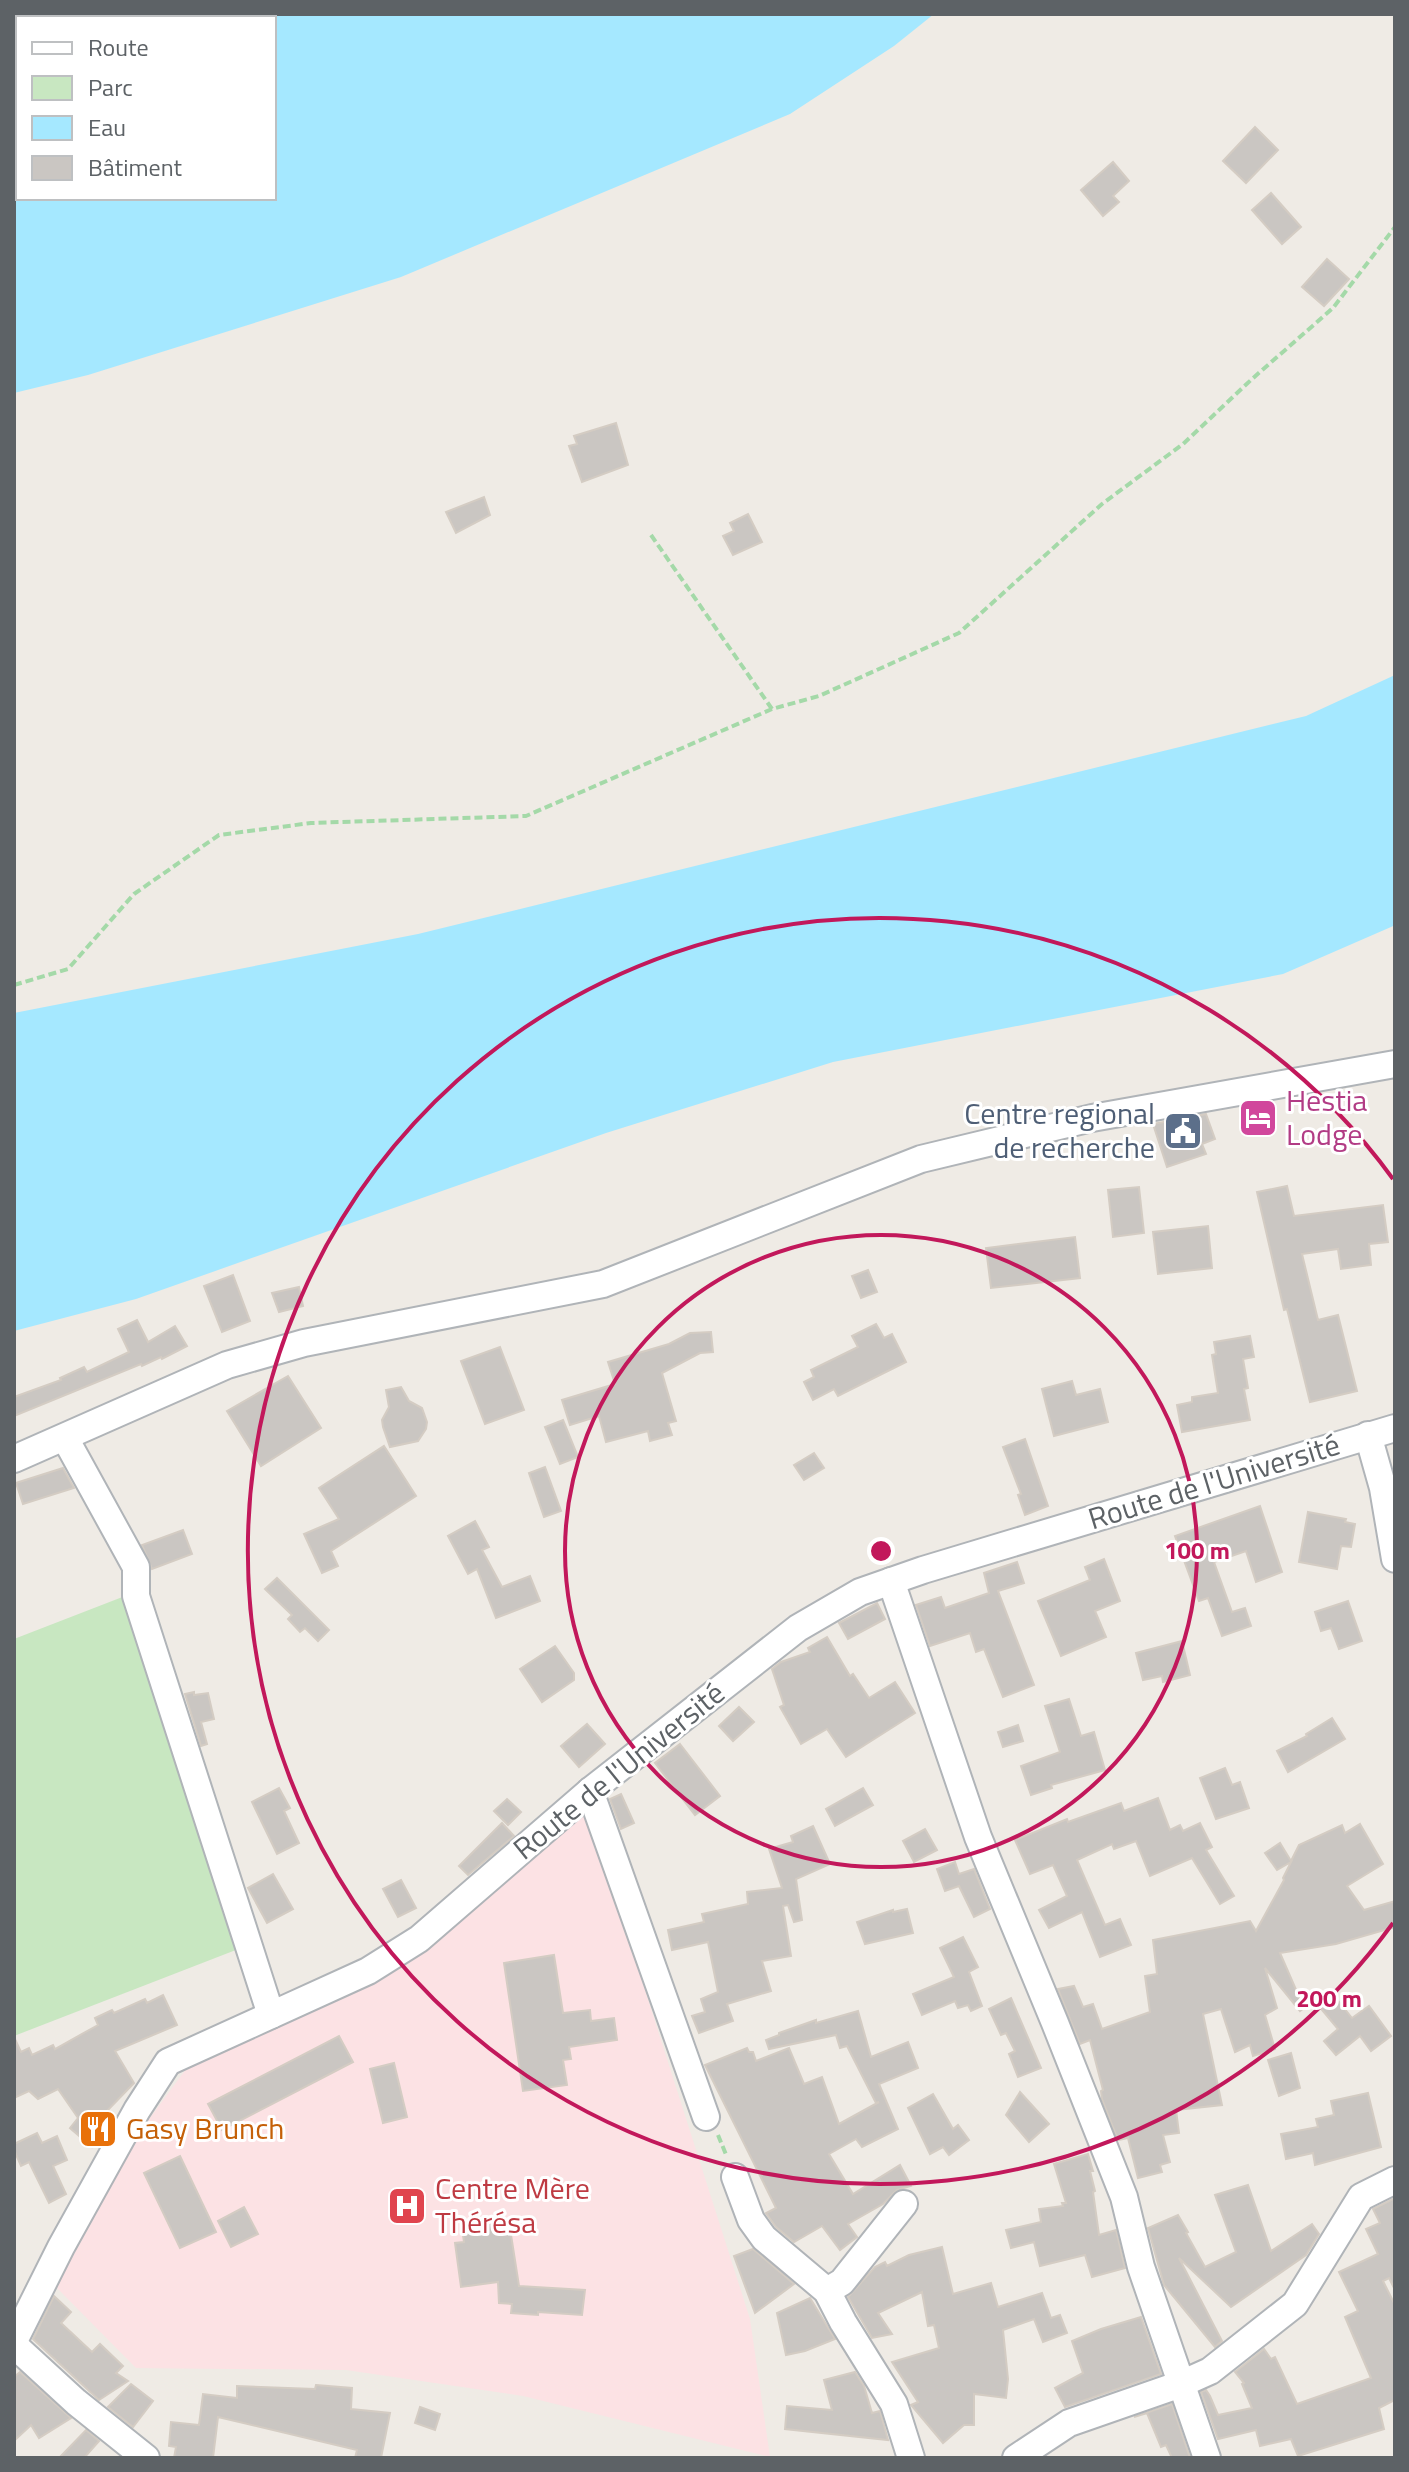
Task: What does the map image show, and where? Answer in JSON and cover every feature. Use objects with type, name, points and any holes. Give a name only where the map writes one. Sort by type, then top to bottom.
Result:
[{"type":"street","points":[[14,1459],[227,1365],[304,1343],[603,1284],[921,1159],[1092,1118],[1395,1064]]},
{"type":"street","name":"Route de l'Université","points":[[14,2343],[106,2165],[168,2062],[368,1971],[419,1939],[590,1791],[798,1628],[860,1592],[891,1581],[1395,1428]]},
{"type":"street","points":[[1368,1435],[1383,1488],[1395,1559]]},
{"type":"street","points":[[65,1438],[136,1567],[136,1596],[271,2015]]},
{"type":"street","points":[[891,1581],[978,1837],[1050,2008],[1124,2197],[1141,2267],[1207,2458]]},
{"type":"street","points":[[590,1791],[706,2117]]},
{"type":"street","points":[[735,2177],[751,2220],[764,2238],[827,2291],[894,2404],[911,2458]]},
{"type":"street","points":[[1016,2458],[1069,2423],[1210,2371],[1295,2304],[1361,2197],[1395,2180]]},
{"type":"street","points":[[827,2291],[842,2282],[904,2204]]},
{"type":"street","points":[[14,2343],[76,2402],[146,2458]]},
{"type":"path","points":[[14,985],[68,969],[134,894],[219,835],[311,823],[526,816],[772,709],[819,696],[959,633],[1102,504],[1183,444],[1333,308],[1395,227]]},
{"type":"path","points":[[651,535],[772,709]]},
{"type":"path","points":[[706,2117],[715,2127],[735,2177]]},
{"type":"shaded area","name":"Centre Mère Thérésa","points":[[584,1799],[750,2319],[770,2457],[523,2396],[346,2370],[136,2368],[56,2287],[144,2126],[189,2065],[416,1951]]},
{"type":"green space","points":[[125,1596],[241,1948],[14,2036],[14,1639]]},
{"type":"water","points":[[14,14],[934,14],[894,46],[790,114],[401,277],[88,375],[14,393]]},
{"type":"water","points":[[1395,675],[1395,925],[1391,927],[1283,974],[833,1062],[606,1133],[136,1299],[14,1331],[14,1013],[418,934],[1306,716]]},
{"type":"building","points":[[1255,127],[1278,150],[1246,183],[1223,161]]},
{"type":"building","points":[[1113,162],[1129,181],[1113,196],[1119,202],[1103,216],[1081,190]]},
{"type":"building","points":[[1271,193],[1301,227],[1282,244],[1252,210]]},
{"type":"building","points":[[1327,259],[1349,279],[1324,306],[1302,287]]},
{"type":"building","points":[[616,423],[628,465],[582,482],[569,446],[577,444],[574,436]]},
{"type":"building","points":[[484,497],[490,515],[456,533],[446,512]]},
{"type":"building","points":[[748,514],[762,542],[733,555],[723,536],[734,531],[730,523]]},
{"type":"building","points":[[1206,1114],[1215,1139],[1202,1144],[1206,1154],[1167,1167],[1153,1124]]},
{"type":"building","points":[[1287,1186],[1294,1216],[1383,1205],[1388,1242],[1369,1244],[1371,1265],[1341,1269],[1338,1249],[1302,1254],[1318,1320],[1338,1315],[1357,1391],[1310,1402],[1287,1309],[1284,1310],[1257,1192]]},
{"type":"building","points":[[1139,1187],[1144,1233],[1113,1237],[1108,1190]]},
{"type":"building","points":[[1208,1226],[1212,1268],[1158,1274],[1153,1232]]},
{"type":"building","points":[[1075,1237],[1080,1278],[991,1288],[986,1248]]},
{"type":"building","points":[[868,1270],[877,1292],[861,1298],[852,1276]]},
{"type":"building","points":[[233,1275],[250,1321],[222,1332],[204,1286]]},
{"type":"building","points":[[299,1287],[303,1306],[279,1312],[272,1293]]},
{"type":"building","points":[[137,1320],[148,1342],[175,1326],[187,1346],[162,1359],[141,1364],[14,1416],[14,1397],[61,1380],[84,1367],[87,1372],[129,1352],[118,1329]]},
{"type":"building","points":[[876,1324],[884,1338],[892,1334],[906,1362],[838,1396],[834,1389],[813,1400],[804,1382],[814,1377],[811,1370],[858,1347],[852,1336]]},
{"type":"building","points":[[711,1332],[713,1352],[700,1353],[662,1373],[676,1421],[668,1423],[672,1435],[650,1441],[648,1431],[606,1442],[599,1416],[570,1425],[562,1400],[615,1384],[608,1362],[669,1344],[690,1333]]},
{"type":"building","points":[[1250,1336],[1254,1357],[1243,1359],[1248,1388],[1244,1389],[1250,1420],[1182,1432],[1177,1405],[1192,1402],[1192,1397],[1218,1393],[1212,1355],[1216,1354],[1214,1342]]},
{"type":"building","points":[[500,1347],[524,1410],[485,1424],[461,1361]]},
{"type":"building","points":[[288,1376],[321,1428],[261,1466],[227,1411]]},
{"type":"building","points":[[1072,1381],[1076,1395],[1100,1389],[1108,1422],[1054,1436],[1042,1389]]},
{"type":"building","points":[[401,1387],[409,1401],[422,1408],[426,1429],[418,1441],[390,1447],[382,1420],[389,1407],[386,1390]]},
{"type":"building","points":[[563,1420],[578,1457],[560,1464],[545,1427]]},
{"type":"building","points":[[1025,1439],[1048,1506],[1025,1515],[1018,1495],[1021,1494],[1003,1447]]},
{"type":"building","points":[[384,1446],[416,1496],[331,1551],[338,1566],[322,1573],[304,1534],[339,1519],[319,1488]]},
{"type":"building","points":[[814,1453],[824,1468],[804,1480],[794,1465]]},
{"type":"building","points":[[545,1467],[561,1511],[544,1517],[529,1473]]},
{"type":"building","points":[[63,1468],[74,1488],[23,1504],[16,1483]]},
{"type":"building","points":[[1260,1506],[1282,1572],[1256,1582],[1246,1551],[1214,1562],[1232,1612],[1245,1608],[1251,1626],[1222,1636],[1208,1598],[1199,1601],[1175,1536]]},
{"type":"building","points":[[1308,1512],[1346,1519],[1345,1522],[1355,1524],[1351,1547],[1341,1546],[1337,1569],[1299,1562]]},
{"type":"building","points":[[475,1521],[489,1547],[482,1550],[502,1587],[530,1576],[540,1601],[496,1618],[477,1569],[468,1574],[448,1536]]},
{"type":"building","points":[[183,1530],[192,1554],[152,1569],[142,1545]]},
{"type":"building","points":[[1104,1559],[1120,1601],[1095,1611],[1106,1637],[1061,1656],[1038,1601],[1090,1580],[1085,1567]]},
{"type":"building","points":[[1017,1562],[1024,1583],[998,1591],[1034,1685],[1003,1697],[984,1649],[976,1652],[970,1633],[930,1646],[916,1605],[941,1597],[945,1608],[989,1593],[984,1573]]},
{"type":"building","points":[[277,1578],[329,1630],[318,1641],[305,1628],[300,1632],[288,1619],[292,1615],[265,1589]]},
{"type":"building","points":[[1348,1601],[1362,1641],[1339,1649],[1331,1628],[1321,1631],[1315,1612]]},
{"type":"building","points":[[877,1603],[885,1619],[848,1639],[839,1623]]},
{"type":"building","points":[[827,1637],[850,1676],[853,1674],[869,1698],[895,1682],[915,1713],[846,1757],[827,1729],[801,1744],[780,1707],[784,1705],[772,1669],[781,1662],[810,1652],[808,1648]]},
{"type":"building","points":[[1182,1641],[1190,1675],[1163,1682],[1162,1676],[1143,1680],[1136,1653]]},
{"type":"building","points":[[555,1646],[574,1673],[574,1680],[542,1702],[520,1669]]},
{"type":"building","points":[[194,1692],[194,1695],[208,1693],[214,1719],[201,1722],[207,1744],[201,1746],[185,1694]]},
{"type":"building","points":[[1069,1699],[1081,1736],[1094,1732],[1105,1770],[1051,1785],[1052,1788],[1031,1795],[1021,1766],[1060,1752],[1045,1706]]},
{"type":"building","points":[[739,1707],[754,1722],[733,1741],[719,1726]]},
{"type":"building","points":[[1332,1718],[1345,1739],[1288,1772],[1277,1751],[1307,1736]]},
{"type":"building","points":[[587,1724],[605,1744],[579,1767],[561,1746]]},
{"type":"building","points":[[1018,1725],[1023,1741],[1003,1747],[998,1732]]},
{"type":"building","points":[[680,1744],[720,1796],[695,1815],[655,1763]]},
{"type":"building","points":[[1225,1768],[1232,1785],[1240,1782],[1249,1808],[1216,1819],[1200,1778]]},
{"type":"building","points":[[279,1788],[290,1808],[284,1811],[299,1843],[277,1854],[252,1802]]},
{"type":"building","points":[[863,1788],[873,1805],[835,1826],[826,1809]]},
{"type":"building","points":[[621,1794],[634,1823],[621,1829],[610,1799]]},
{"type":"building","points":[[1158,1798],[1170,1830],[1180,1825],[1183,1831],[1200,1823],[1212,1847],[1206,1850],[1234,1896],[1220,1904],[1192,1858],[1150,1876],[1136,1841],[1114,1849],[1112,1844],[1077,1860],[1105,1925],[1120,1919],[1131,1945],[1100,1957],[1082,1912],[1049,1928],[1039,1910],[1067,1896],[1053,1865],[1030,1874],[1015,1840],[1067,1819],[1068,1822],[1121,1803],[1124,1811]]},
{"type":"building","points":[[507,1799],[521,1812],[508,1825],[494,1811]]},
{"type":"building","points":[[502,1823],[514,1836],[468,1875],[459,1866]]},
{"type":"building","points":[[1360,1824],[1383,1864],[1347,1886],[1364,1910],[1395,1901],[1395,1927],[1336,1944],[1280,1953],[1304,2008],[1300,2011],[1265,1968],[1277,2008],[1265,2015],[1275,2049],[1253,2056],[1250,2045],[1235,2052],[1221,2009],[1203,2014],[1222,2105],[1176,2110],[1179,2133],[1163,2135],[1170,2162],[1160,2165],[1162,2172],[1138,2178],[1128,2138],[1118,2140],[1102,2099],[1103,2090],[1090,2040],[1080,2044],[1058,1989],[1074,1986],[1083,2007],[1093,2004],[1102,2029],[1150,2012],[1145,1976],[1157,1974],[1153,1940],[1250,1921],[1256,1931],[1291,1862],[1277,1870],[1265,1853],[1280,1843],[1291,1861],[1299,1845],[1342,1825],[1345,1833]]},
{"type":"building","points":[[813,1826],[830,1864],[796,1879],[802,1920],[794,1922],[788,1905],[783,1906],[791,1956],[762,1961],[771,1991],[727,2004],[733,2021],[699,2033],[692,2016],[705,2012],[701,1999],[718,1992],[708,1942],[672,1950],[668,1930],[704,1922],[702,1914],[748,1904],[747,1892],[782,1888],[769,1849],[793,1842],[791,1836]]},
{"type":"building","points":[[925,1829],[937,1850],[914,1862],[903,1841]]},
{"type":"building","points":[[955,1862],[959,1874],[974,1869],[990,1909],[974,1917],[959,1886],[945,1891],[937,1869]]},
{"type":"building","points":[[273,1874],[293,1909],[267,1923],[248,1888]]},
{"type":"building","points":[[401,1880],[416,1908],[398,1917],[383,1889]]},
{"type":"building","points":[[907,1909],[913,1933],[865,1944],[857,1922],[893,1910]]},
{"type":"building","points":[[963,1937],[978,1967],[969,1972],[982,2006],[971,2011],[968,2005],[958,2008],[955,2001],[922,2015],[913,1994],[954,1977],[940,1948]]},
{"type":"building","points":[[554,1955],[563,2013],[590,2010],[591,2021],[614,2018],[617,2040],[569,2047],[571,2059],[563,2060],[567,2085],[523,2091],[504,1963]]},
{"type":"building","points":[[1332,1993],[1352,2018],[1369,2006],[1391,2036],[1371,2051],[1360,2036],[1336,2055],[1324,2041],[1338,2029],[1318,2005]]},
{"type":"building","points":[[163,1995],[177,2025],[115,2051],[134,2083],[103,2115],[112,2123],[92,2147],[70,2128],[78,2118],[58,2089],[38,2099],[29,2091],[14,2098],[14,2037],[21,2052],[29,2048],[32,2055],[53,2045],[55,2049],[98,2025],[95,2018],[145,1999],[147,2003]]},
{"type":"building","points":[[1011,1998],[1041,2068],[1018,2077],[1009,2054],[1015,2051],[1006,2033],[1001,2035],[989,2009]]},
{"type":"building","points":[[858,2011],[871,2057],[908,2042],[918,2068],[879,2084],[898,2129],[862,2147],[856,2139],[829,2154],[853,2194],[900,2165],[911,2186],[897,2190],[883,2204],[848,2224],[857,2237],[840,2250],[822,2226],[794,2242],[776,2227],[766,2213],[776,2208],[705,2065],[747,2048],[753,2052],[756,2061],[789,2048],[804,2084],[822,2077],[839,2124],[879,2102],[876,2103],[847,2046],[840,2048],[836,2035],[769,2049],[766,2040],[816,2020],[816,2023]]},
{"type":"building","points":[[339,2036],[353,2062],[222,2130],[208,2104]]},
{"type":"building","points":[[1291,2053],[1300,2088],[1279,2096],[1268,2060]]},
{"type":"building","points":[[394,2063],[407,2117],[383,2123],[370,2069]]},
{"type":"building","points":[[1020,2092],[1049,2124],[1029,2142],[1006,2115]]},
{"type":"building","points":[[1368,2093],[1381,2147],[1315,2165],[1313,2153],[1286,2159],[1281,2134],[1318,2127],[1316,2119],[1334,2115],[1331,2101]]},
{"type":"building","points":[[933,2094],[953,2129],[958,2125],[969,2140],[949,2155],[943,2147],[930,2154],[908,2108]]},
{"type":"building","points":[[37,2133],[42,2143],[57,2136],[67,2160],[53,2166],[66,2194],[49,2203],[29,2162],[21,2166],[14,2150],[14,2144]]},
{"type":"building","points":[[1088,2154],[1093,2171],[1090,2171],[1099,2235],[1116,2230],[1125,2268],[1092,2277],[1085,2255],[1040,2266],[1034,2242],[1011,2248],[1006,2230],[1041,2222],[1039,2209],[1063,2206],[1062,2203],[1066,2203],[1054,2164]]},
{"type":"building","points":[[180,2156],[216,2232],[180,2248],[144,2173]]},
{"type":"building","points":[[1248,2185],[1271,2251],[1312,2224],[1319,2234],[1306,2255],[1231,2307],[1179,2258],[1222,2341],[1215,2347],[1164,2285],[1148,2228],[1178,2215],[1205,2267],[1236,2252],[1215,2195]]},
{"type":"building","points":[[1395,2198],[1395,2290],[1389,2278],[1383,2281],[1395,2305],[1395,2400],[1379,2408],[1384,2429],[1298,2456],[1291,2439],[1260,2446],[1256,2430],[1218,2439],[1201,2392],[1206,2390],[1218,2415],[1252,2408],[1244,2383],[1235,2372],[1264,2349],[1271,2359],[1275,2357],[1297,2404],[1371,2378],[1345,2317],[1358,2311],[1339,2272],[1378,2254],[1366,2229],[1380,2223],[1373,2209]]},
{"type":"building","points":[[244,2207],[258,2234],[231,2247],[218,2221]]},
{"type":"building","points":[[509,2222],[519,2286],[585,2290],[582,2315],[511,2313],[512,2304],[499,2303],[498,2282],[461,2287],[455,2243],[464,2242],[462,2228]]},
{"type":"building","points":[[942,2247],[953,2294],[991,2283],[998,2307],[1042,2293],[1051,2318],[1060,2315],[1067,2333],[1043,2342],[1034,2319],[1003,2330],[1008,2379],[1006,2398],[974,2394],[974,2425],[964,2425],[943,2443],[911,2405],[918,2402],[892,2362],[939,2348],[934,2325],[928,2326],[922,2292],[878,2313],[892,2334],[872,2338],[848,2297],[875,2267],[885,2262],[887,2266],[909,2255]]},
{"type":"building","points":[[753,2249],[794,2284],[755,2313],[734,2256]]},
{"type":"building","points":[[54,2296],[71,2312],[61,2323],[92,2352],[100,2344],[123,2366],[116,2373],[128,2381],[99,2400],[33,2339]]},
{"type":"building","points":[[810,2298],[835,2339],[786,2355],[777,2313]]},
{"type":"building","points":[[1141,2317],[1161,2374],[1065,2407],[1055,2388],[1083,2373],[1072,2341]]},
{"type":"building","points":[[20,2372],[71,2418],[39,2438],[31,2425],[14,2441],[14,2377]]},
{"type":"building","points":[[855,2372],[864,2386],[872,2413],[880,2411],[888,2440],[785,2429],[787,2406],[832,2410],[824,2380]]},
{"type":"building","points":[[131,2384],[153,2401],[133,2427],[108,2407]]},
{"type":"building","points":[[316,2385],[352,2388],[351,2409],[390,2413],[381,2458],[355,2458],[357,2450],[218,2417],[213,2458],[174,2458],[176,2447],[169,2446],[171,2422],[199,2425],[203,2394],[237,2398],[237,2386],[315,2389]]},
{"type":"building","points":[[1172,2404],[1190,2458],[1172,2458],[1166,2445],[1161,2447],[1147,2413],[1134,2417]]},
{"type":"building","points":[[420,2407],[440,2414],[435,2430],[415,2423]]},
{"type":"building","points":[[86,2430],[99,2441],[84,2458],[59,2458]]},
{"type":"place","name":"Hestia Lodge","points":[[1258,1118]]},
{"type":"place","name":"Centre regional de recherche","points":[[1183,1131]]},
{"type":"place","name":"Gasy Brunch","points":[[98,2129]]},
{"type":"place","name":"Centre Mère Thérésa","points":[[407,2206]]}]
